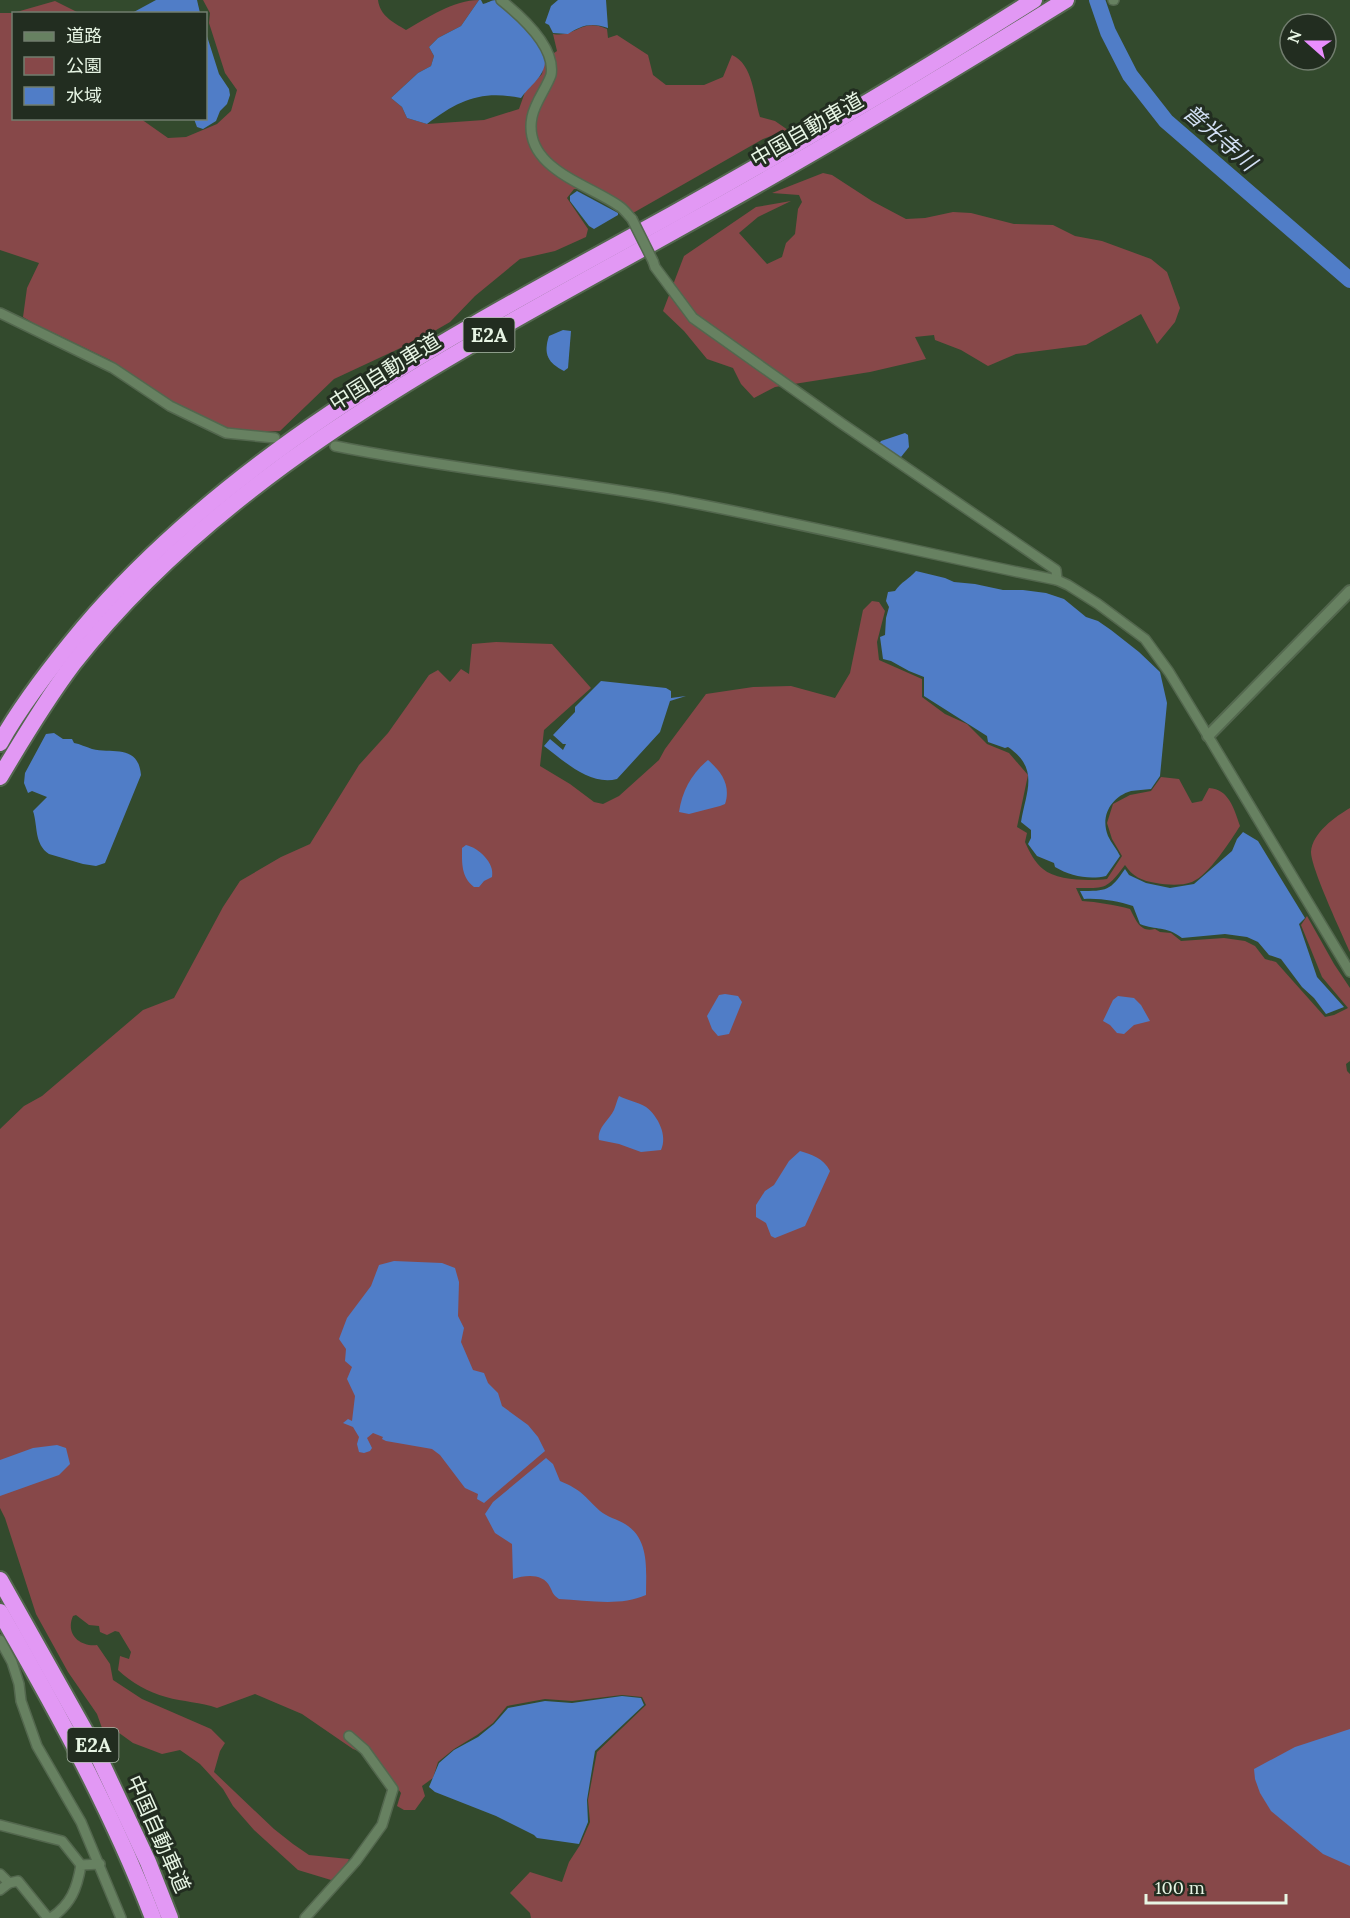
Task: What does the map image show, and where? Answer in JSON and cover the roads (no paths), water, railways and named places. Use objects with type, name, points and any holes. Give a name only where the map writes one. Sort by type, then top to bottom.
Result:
[{"type":"highway","name":"中国自動車道","points":[[0,743],[34,690],[64,651],[134,572],[174,534],[274,453],[355,397],[470,327],[813,135],[1034,0]]},
{"type":"highway","name":"中国自動車道","points":[[0,777],[46,702],[74,663],[111,620],[182,549],[283,466],[407,383],[827,145],[1066,0]]},
{"type":"highway","name":"中国自動車道","points":[[0,1580],[95,1749],[148,1862],[170,1918]]},
{"type":"highway","name":"中国自動車道","points":[[0,1612],[111,1817],[153,1918]]},
{"type":"street","points":[[501,0],[525,20],[538,37],[552,68],[548,83],[532,117],[531,132],[538,152],[568,178],[621,206],[632,219],[655,267],[693,318],[841,423],[1056,570],[1057,580]]},
{"type":"street","points":[[0,313],[113,368],[170,406],[226,434],[275,438]]},
{"type":"street","points":[[335,446],[667,499],[831,530],[1057,580],[1068,585],[1145,639],[1169,672],[1350,972]]},
{"type":"street","points":[[1208,736],[1350,591]]},
{"type":"street","points":[[0,1640],[20,1683],[21,1701],[37,1746],[81,1821],[122,1918]]},
{"type":"street","points":[[305,1918],[356,1861],[377,1833],[382,1825],[393,1790],[365,1750],[349,1736]]},
{"type":"street","points":[[0,1825],[62,1841],[81,1865],[78,1885],[64,1909],[50,1918],[18,1881],[9,1883],[0,1890]]},
{"type":"street","points":[[81,1865],[100,1864]]},
{"type":"street","points":[[0,1874],[9,1883]]},
{"type":"water","points":[[156,0],[197,0],[200,12],[134,12]]},
{"type":"water","points":[[479,0],[483,4],[493,0],[502,3],[526,25],[539,44],[545,59],[540,76],[521,98],[494,95],[471,99],[460,103],[427,124],[407,118],[402,107],[391,98],[418,73],[431,66],[434,56],[429,47],[438,38],[461,26]]},
{"type":"water","points":[[558,0],[606,0],[608,28],[592,25],[577,28],[568,34],[553,33],[549,25],[545,23],[551,6]]},
{"type":"water","points":[[207,36],[219,74],[229,89],[230,95],[216,121],[203,129],[197,127],[194,120],[207,120]]},
{"type":"water","points":[[577,191],[618,215],[594,229],[589,226],[570,201],[570,196]]},
{"type":"water","points":[[563,330],[571,331],[568,368],[564,371],[554,365],[547,353],[549,336]]},
{"type":"water","points":[[905,433],[908,435],[909,447],[901,457],[897,457],[879,444],[881,441]]},
{"type":"water","points":[[916,571],[954,582],[1003,590],[1046,593],[1064,599],[1086,617],[1098,621],[1111,630],[1160,672],[1167,703],[1160,776],[1151,789],[1124,794],[1109,808],[1105,821],[1106,829],[1109,839],[1120,856],[1106,876],[1093,878],[1073,875],[1037,856],[1028,844],[1031,830],[1021,822],[1028,781],[1024,764],[1018,755],[1008,747],[988,742],[987,736],[924,696],[924,677],[883,659],[880,637],[885,635],[889,607],[886,601],[888,592],[895,591]]},
{"type":"water","points":[[601,681],[666,688],[671,691],[671,698],[686,696],[670,701],[660,732],[617,779],[597,779],[587,776],[544,746],[550,739],[563,750],[566,744],[553,735],[575,712],[575,707]]},
{"type":"water","points":[[54,733],[63,739],[72,739],[74,743],[92,749],[130,754],[139,765],[141,775],[105,863],[96,866],[83,864],[49,854],[39,840],[33,811],[47,797],[32,791],[28,793],[24,783],[25,773],[46,734]]},
{"type":"water","points":[[708,760],[717,769],[726,785],[725,804],[689,814],[679,812],[689,783]]},
{"type":"water","points":[[1243,832],[1258,841],[1305,918],[1299,924],[1317,977],[1344,1007],[1326,1014],[1281,959],[1269,955],[1258,942],[1247,937],[1225,934],[1182,938],[1171,931],[1140,924],[1133,906],[1109,900],[1084,899],[1080,891],[1107,888],[1125,869],[1129,875],[1146,883],[1170,888],[1194,884],[1232,851]]},
{"type":"water","points":[[466,845],[481,853],[491,867],[492,877],[479,887],[474,887],[464,874],[462,848]]},
{"type":"water","points":[[719,995],[738,996],[742,1002],[729,1034],[718,1036],[712,1029],[707,1016]]},
{"type":"water","points":[[1118,996],[1134,998],[1150,1021],[1134,1025],[1124,1034],[1117,1033],[1103,1021],[1113,1000]]},
{"type":"water","points":[[619,1096],[643,1105],[654,1116],[661,1127],[663,1145],[661,1150],[641,1152],[599,1140],[600,1132],[614,1110]]},
{"type":"water","points":[[800,1151],[821,1160],[830,1171],[805,1226],[775,1238],[771,1236],[766,1223],[756,1217],[756,1205],[765,1191],[774,1185],[789,1161]]},
{"type":"water","points":[[394,1261],[442,1263],[455,1268],[459,1282],[458,1316],[464,1328],[461,1342],[473,1370],[484,1373],[488,1383],[498,1393],[502,1406],[528,1425],[538,1437],[545,1451],[484,1503],[477,1499],[478,1494],[465,1488],[440,1455],[432,1449],[386,1441],[382,1439],[383,1437],[373,1433],[367,1438],[372,1448],[370,1451],[359,1452],[357,1444],[359,1437],[353,1427],[343,1423],[348,1419],[352,1421],[355,1396],[347,1379],[352,1367],[345,1361],[346,1349],[339,1339],[347,1318],[371,1286],[379,1265]]},
{"type":"water","points":[[57,1445],[66,1448],[70,1464],[59,1475],[0,1496],[0,1460],[33,1448]]},
{"type":"water","points":[[546,1458],[553,1464],[560,1481],[578,1490],[603,1513],[625,1524],[639,1538],[645,1556],[646,1595],[614,1602],[559,1599],[547,1582],[539,1577],[513,1579],[512,1544],[495,1533],[485,1514],[493,1502]]},
{"type":"water","points":[[622,1696],[641,1698],[644,1705],[595,1751],[587,1800],[588,1822],[579,1844],[537,1838],[496,1816],[435,1792],[429,1787],[439,1763],[454,1750],[478,1737],[508,1708],[545,1701],[572,1703]]},
{"type":"water","points":[[1350,1729],[1350,1866],[1323,1854],[1271,1811],[1260,1793],[1254,1769],[1295,1747]]},
{"type":"waterway","name":"普光寺川","points":[[1097,0],[1108,32],[1130,75],[1166,121],[1350,280]]}]
